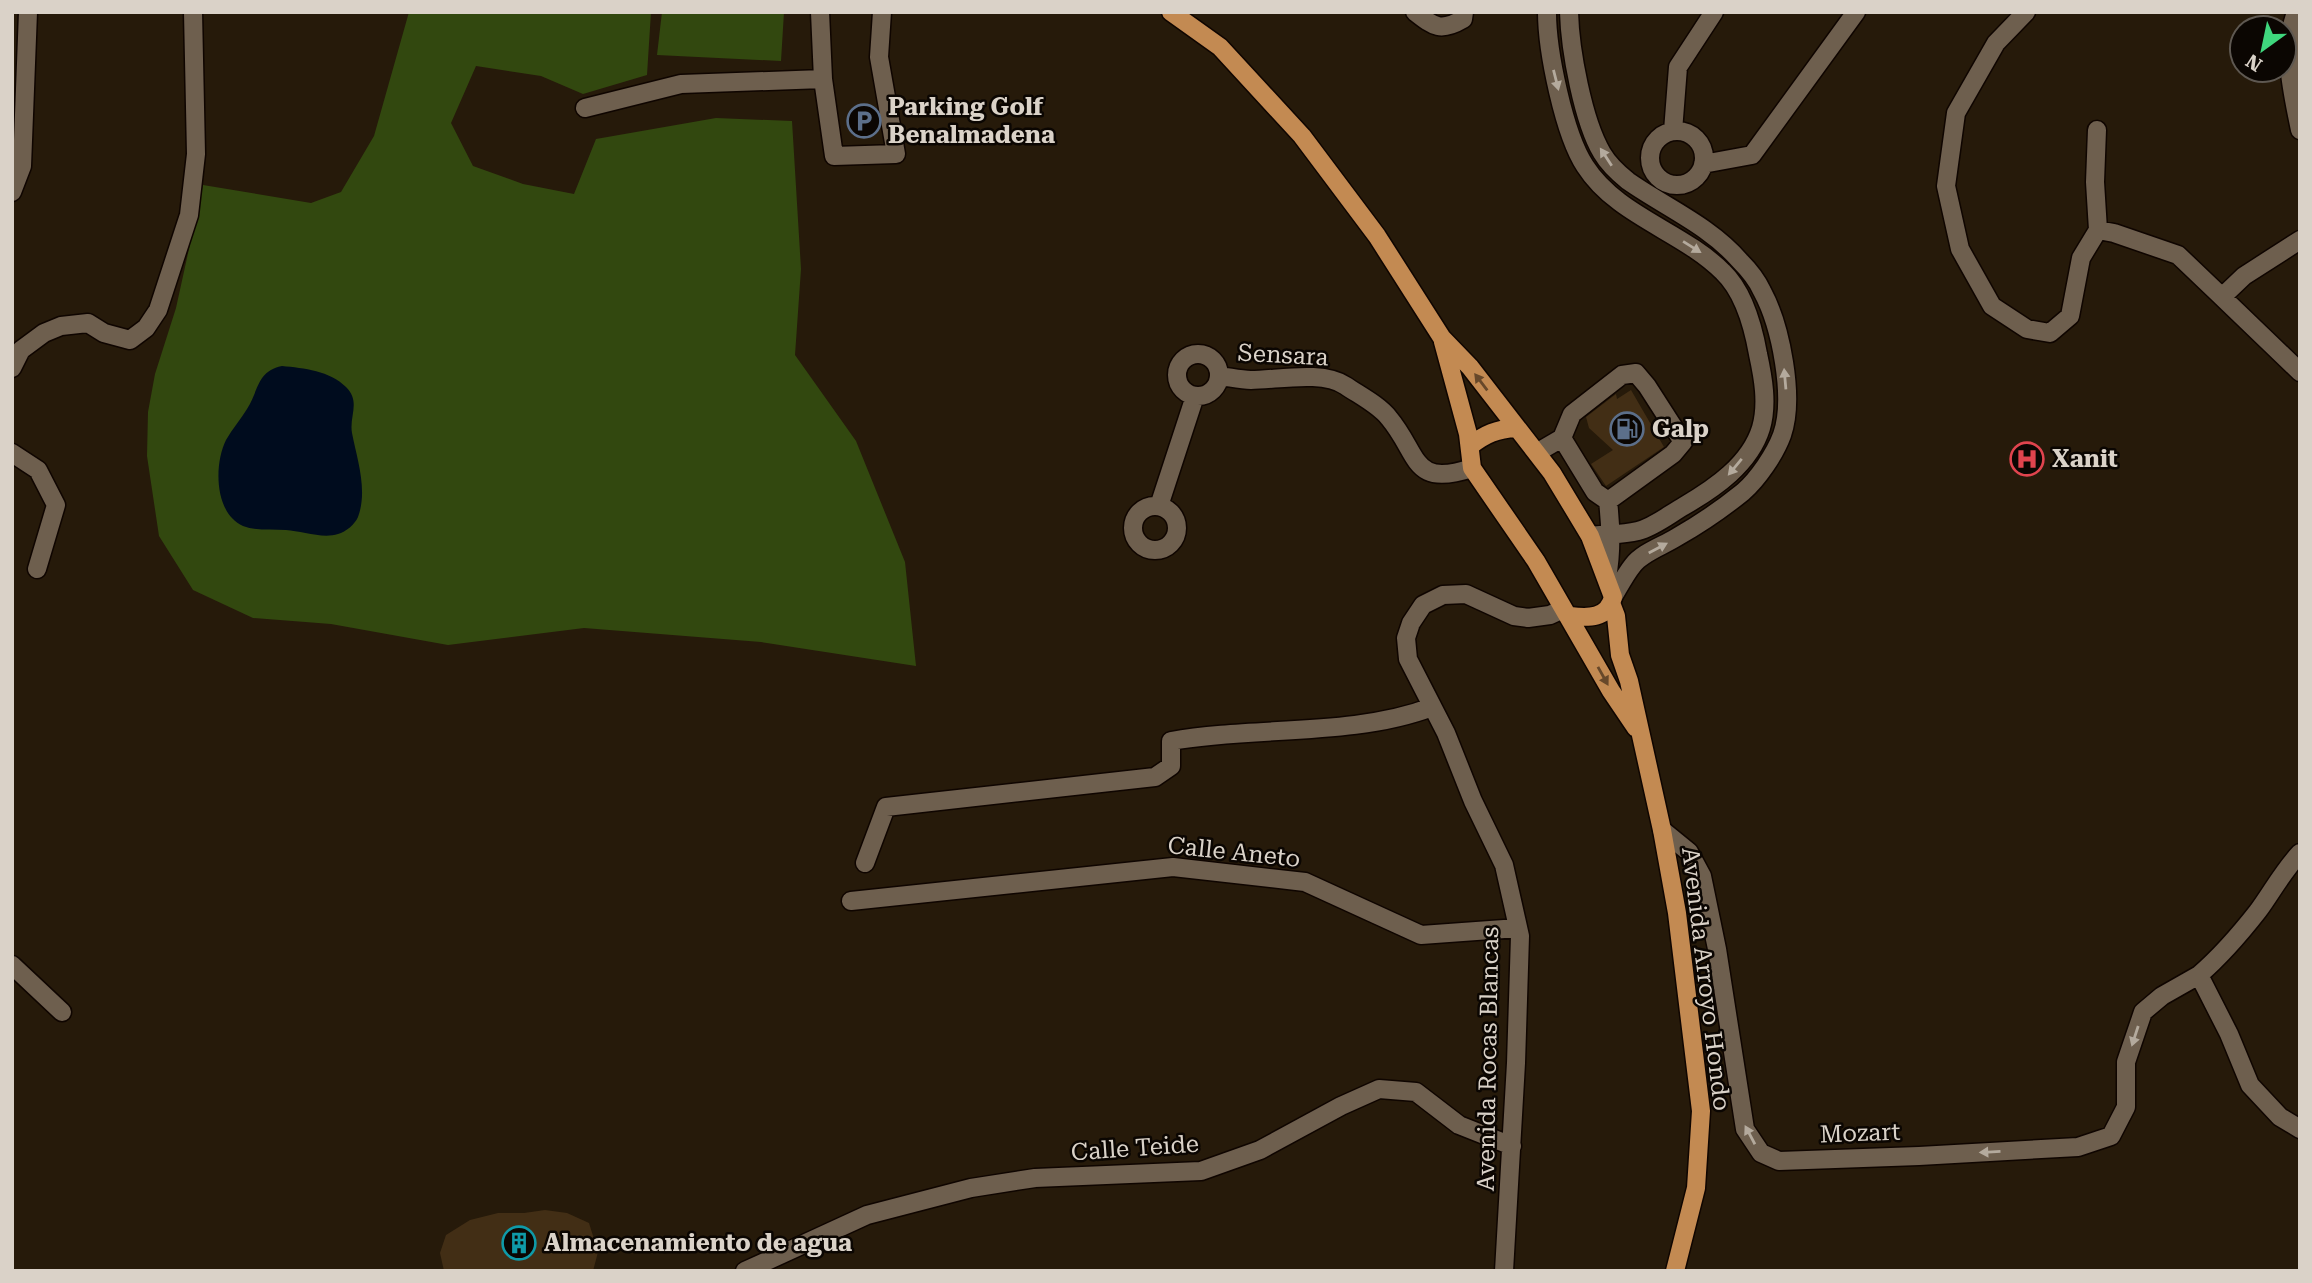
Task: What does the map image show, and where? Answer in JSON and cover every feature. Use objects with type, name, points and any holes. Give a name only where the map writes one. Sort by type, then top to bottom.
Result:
[{"type":"main road","points":[[1171,12],[1220,47],[1302,136],[1377,236],[1443,338],[1516,428]]},
{"type":"main road","points":[[1443,338],[1470,446],[1472,468]]},
{"type":"main road","points":[[1470,446],[1499,429],[1516,428]]},
{"type":"main road","name":"Avenida Arroyo Hondo","points":[[1516,428],[1538,452],[1590,536],[1607,577],[1616,616],[1620,655],[1629,681],[1662,830],[1677,913],[1701,1111],[1696,1188],[1675,1271]]},
{"type":"main road","name":"Avenida Arroyo Hondo","points":[[1472,468],[1536,561],[1611,691],[1641,735]]},
{"type":"main road","points":[[1567,613],[1590,618],[1604,613],[1612,600]]},
{"type":"street","points":[[12,192],[22,166],[28,12]]},
{"type":"street","points":[[12,368],[21,349],[44,333],[61,326],[88,323],[104,333],[130,340],[146,328],[158,310],[189,215],[196,154],[193,12]]},
{"type":"street","points":[[820,12],[824,79],[834,156],[896,154],[879,57],[882,12]]},
{"type":"street","points":[[1415,12],[1433,26],[1448,27],[1463,19],[1464,12]]},
{"type":"street","points":[[1547,12],[1554,75],[1569,128],[1583,163],[1599,186],[1613,197],[1700,252],[1725,273],[1743,302],[1755,336],[1762,372],[1764,404],[1761,428],[1730,475],[1705,494],[1640,531],[1590,536]]},
{"type":"street","points":[[1569,12],[1575,71],[1601,152],[1628,181],[1713,236],[1739,260],[1762,290],[1777,332],[1785,371],[1787,409],[1782,436],[1764,466],[1746,489],[1722,509],[1633,564],[1612,600]]},
{"type":"street","points":[[1673,131],[1678,67],[1714,12]]},
{"type":"street","points":[[1703,164],[1752,155],[1856,12]]},
{"type":"street","points":[[2026,12],[1996,43],[1956,113],[1946,186],[1960,249],[1992,306],[2027,329],[2050,333],[2070,316],[2081,258],[2098,230],[2095,182],[2097,130]]},
{"type":"street","points":[[2296,12],[2290,30],[2287,66],[2300,130]]},
{"type":"street","points":[[585,108],[681,84],[824,79]]},
{"type":"street","points":[[1673,131],[1696,138],[1701,146],[1703,164],[1695,179],[1677,185],[1658,177],[1650,160],[1655,143],[1661,136],[1673,131]]},
{"type":"street","points":[[1628,181],[1653,170]]},
{"type":"street","points":[[1674,210],[1677,185]]},
{"type":"street","points":[[2098,230],[2178,255],[2300,372]]},
{"type":"street","points":[[2222,297],[2244,276],[2300,240]]},
{"type":"street","points":[[1196,354],[1203,355],[1214,363],[1219,376],[1214,389],[1195,396],[1183,390],[1177,378],[1179,365],[1184,359],[1196,354]]},
{"type":"street","points":[[1538,452],[1562,438],[1572,414],[1622,375],[1636,373],[1682,442],[1673,454],[1608,501]]},
{"type":"street","name":"Sensara","points":[[1219,376],[1248,380],[1307,376],[1342,383],[1388,416],[1419,466],[1438,475],[1452,475],[1472,468]]},
{"type":"street","points":[[1159,506],[1195,396]]},
{"type":"street","points":[[1562,438],[1595,492],[1608,501],[1611,533],[1607,577]]},
{"type":"street","points":[[12,453],[37,470],[56,505],[37,569]]},
{"type":"street","name":"Avenida Rocas Blancas","points":[[1504,1271],[1512,1146],[1518,928],[1504,865],[1473,801],[1446,733],[1408,659],[1406,638],[1411,623],[1423,605],[1443,595],[1466,594],[1514,616],[1528,618],[1567,613]]},
{"type":"street","points":[[865,863],[886,807],[1156,776],[1171,766],[1171,741],[1349,724],[1411,715],[1432,707]]},
{"type":"street","name":"Mozart","points":[[1662,830],[1689,852],[1702,876],[1717,949],[1745,1129],[1760,1153],[1779,1161],[2078,1147],[2111,1136],[2126,1107],[2126,1062],[2143,1012],[2162,996],[2199,975],[2218,959],[2300,853]]},
{"type":"street","name":"Calle Aneto","points":[[851,901],[1173,867],[1305,882],[1421,935],[1518,928]]},
{"type":"street","points":[[12,965],[62,1012]]},
{"type":"street","points":[[2199,975],[2229,1034],[2250,1085],[2280,1117],[2300,1129]]},
{"type":"street","name":"Calle Teide","points":[[745,1271],[867,1215],[971,1188],[1035,1178],[1201,1171],[1260,1150],[1341,1106],[1380,1089],[1416,1092],[1459,1125],[1512,1146]]},
{"type":"green space","points":[[409,12],[651,12],[647,75],[583,94],[541,76],[476,66],[451,123],[473,166],[523,184],[574,194],[596,139],[716,118],[792,121],[801,269],[795,355],[856,441],[905,562],[916,666],[761,642],[584,628],[448,645],[331,624],[253,618],[193,590],[159,536],[147,456],[148,412],[155,374],[176,308],[203,185],[311,203],[341,192],[374,136]]},
{"type":"green space","points":[[662,12],[784,12],[781,61],[657,55]]},
{"type":"water","points":[[282,366],[308,369],[332,377],[346,387],[353,398],[351,427],[361,475],[362,496],[357,520],[341,533],[326,536],[248,528],[233,520],[222,499],[218,474],[226,440],[247,409],[263,377]]},
{"type":"building","points":[[1631,390],[1664,447],[1606,486],[1591,464],[1613,450],[1589,428],[1586,417],[1616,394],[1617,399]]},
{"type":"building","name":"Almacenamiento de agua","points":[[545,1210],[567,1213],[589,1223],[598,1252],[593,1271],[444,1271],[440,1253],[446,1235],[470,1220],[498,1213]]},
{"type":"place","name":"Parking Golf Benalmadena","points":[[864,121]]},
{"type":"place","name":"Galp","points":[[1627,429]]},
{"type":"place","name":"Xanit","points":[[2027,459]]},
{"type":"place","name":"Almacenamiento de agua","points":[[519,1243]]}]
